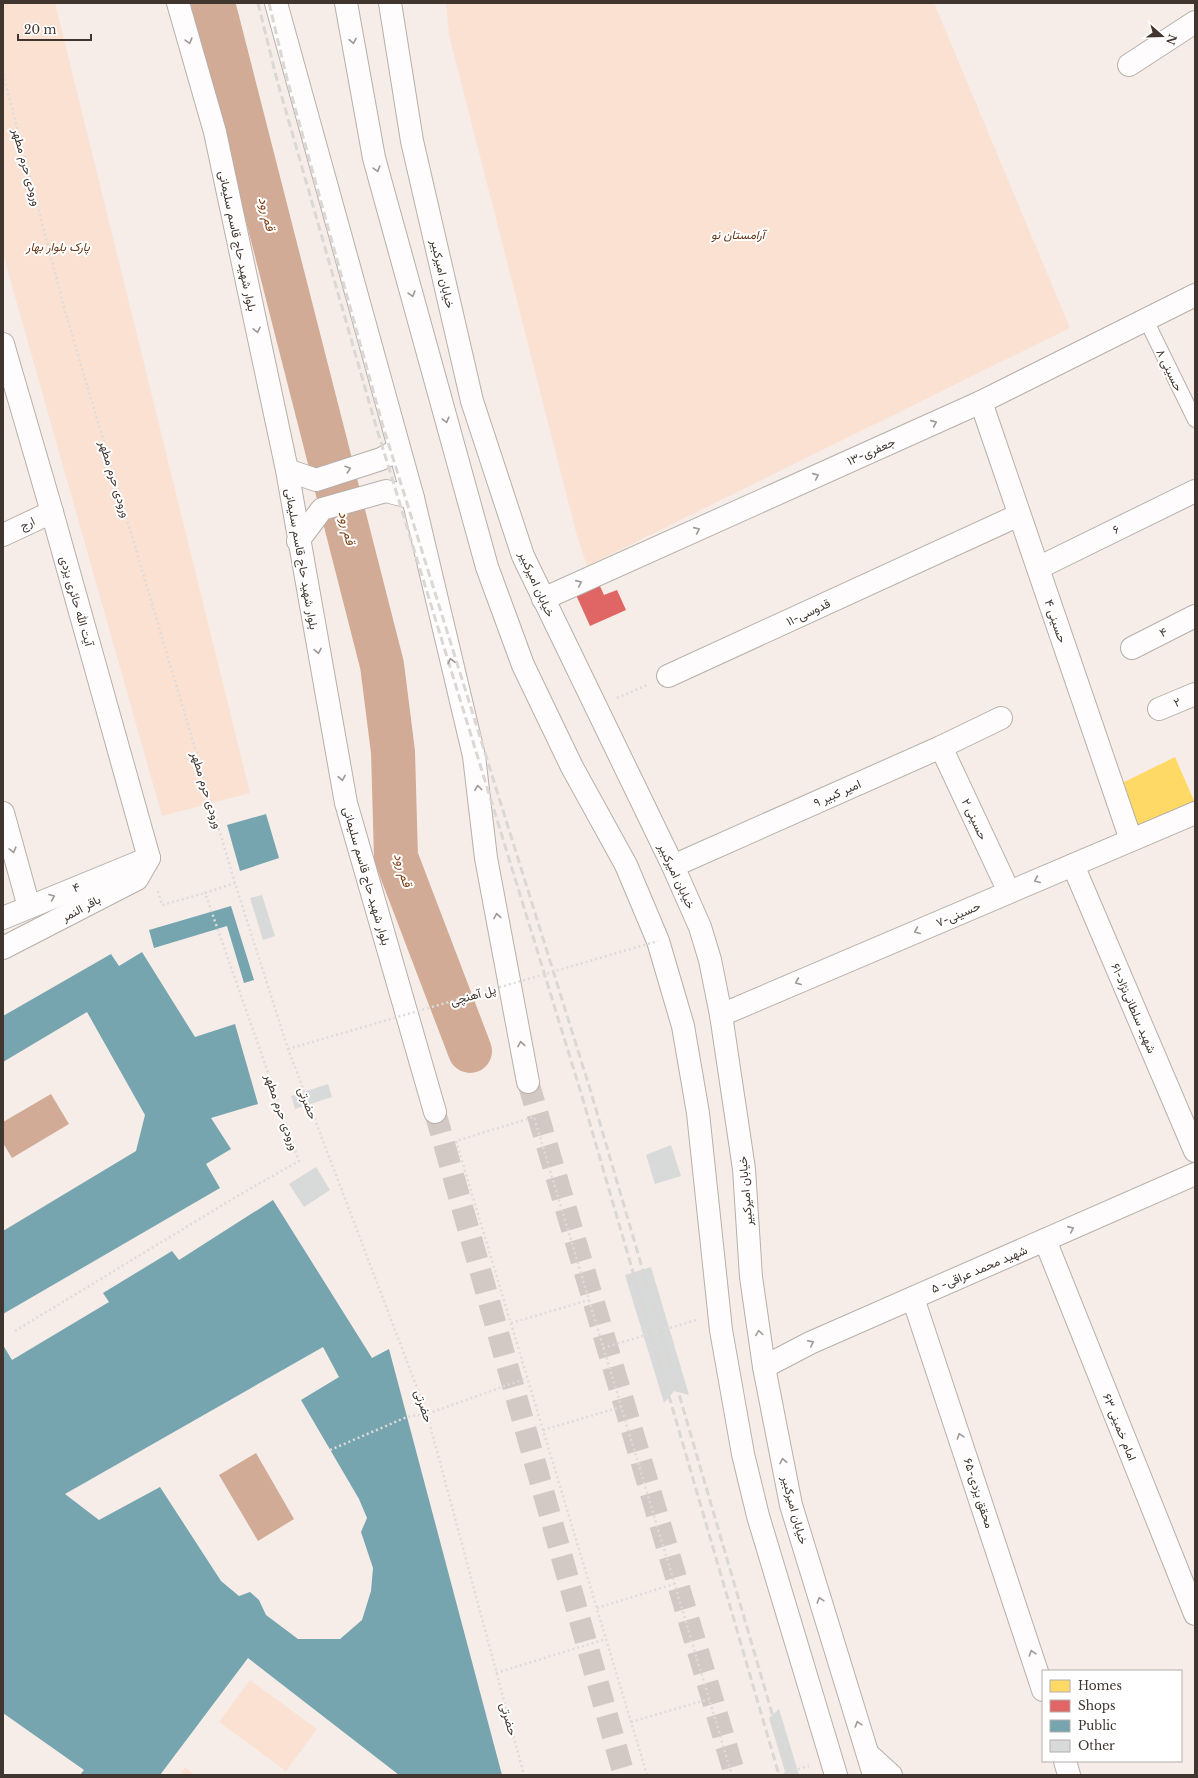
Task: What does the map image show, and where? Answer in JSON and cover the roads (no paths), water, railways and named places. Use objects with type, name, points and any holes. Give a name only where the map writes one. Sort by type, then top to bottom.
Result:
[{"type":"main road","name":"بلوار شهید حاج قاسم سلیمانی","points":[[178,3],[215,132],[286,470],[346,803],[435,1112]]},
{"type":"main road","points":[[276,3],[390,454],[413,498],[474,756],[486,858],[528,1082]]},
{"type":"main road","points":[[346,3],[374,158],[487,568],[523,665],[572,767],[626,865],[658,941],[684,1026],[699,1120],[719,1313],[743,1454],[758,1516],[834,1767]]},
{"type":"main road","name":"خیابان امیرکبیر","points":[[390,3],[412,141],[472,401],[524,556],[543,599],[673,866],[700,927],[710,960],[721,1015],[744,1169],[751,1277],[764,1367],[791,1505],[874,1775]]},
{"type":"main road","points":[[1129,65],[1195,22]]},
{"type":"main road","name":"جعفری-۱۳","points":[[543,599],[981,402],[1195,295]]},
{"type":"main road","name":"آیت الله‌ حائری‌ یزدی","points":[[3,344],[52,512],[149,858]]},
{"type":"main road","name":"حسینی ۴","points":[[981,402],[1131,840]]},
{"type":"main road","points":[[286,470],[316,480],[390,454]]},
{"type":"main road","points":[[298,541],[322,509],[386,491],[413,498]]},
{"type":"main road","name":"۶","points":[[1038,568],[1195,491]]},
{"type":"main road","name":"ارج","points":[[3,535],[52,512]]},
{"type":"main road","name":"قدوسی-۱۱","points":[[668,676],[1019,515]]},
{"type":"main road","name":"۴","points":[[1132,648],[1195,616]]},
{"type":"main road","name":"۲","points":[[1159,709],[1195,694]]},
{"type":"main road","name":"امیر کبیر ۹","points":[[673,866],[941,747],[1001,718]]},
{"type":"main road","name":"حسینی ۲","points":[[941,747],[1009,892]]},
{"type":"main road","points":[[3,813],[29,906]]},
{"type":"main road","name":"حسینی-۷","points":[[721,1015],[1195,813]]},
{"type":"main road","name":"۴","points":[[3,918],[29,906],[149,858]]},
{"type":"main road","name":"باقر النمر","points":[[3,948],[137,879],[149,858]]},
{"type":"main road","name":"شهید سلطانی‌نژاد-۶۱","points":[[1073,865],[1195,1151]]},
{"type":"main road","name":"شهید محمد عراقی- ۵","points":[[764,1367],[810,1343],[1195,1174]]},
{"type":"main road","name":"امام خمینی ۶۳","points":[[1045,1240],[1195,1614]]},
{"type":"main road","name":"محقق یزدی-۶۵","points":[[914,1298],[1042,1687]]},
{"type":"main road","points":[[868,1754],[891,1775]]},
{"type":"main road","points":[[1065,1762],[1069,1775]]},
{"type":"lane","name":"حسینی ۸","points":[[1146,320],[1195,420]]},
{"type":"waterway","name":"قم رود","points":[[213,3],[382,665],[393,752],[396,857],[470,1051]]},
{"type":"tunnel","points":[[528,1082],[735,1775]]},
{"type":"tunnel","points":[[435,1112],[624,1775]]},
{"type":"railway","points":[[258,3],[277,80],[376,426],[581,1093],[779,1775]]},
{"type":"railway","points":[[269,3],[286,75],[382,423],[590,1089],[790,1775]]},
{"type":"park label","name":"آرامستان نو","points":[[738,234]]},
{"type":"park label","name":"پارک بلوار بهار","points":[[58,246]]}]
